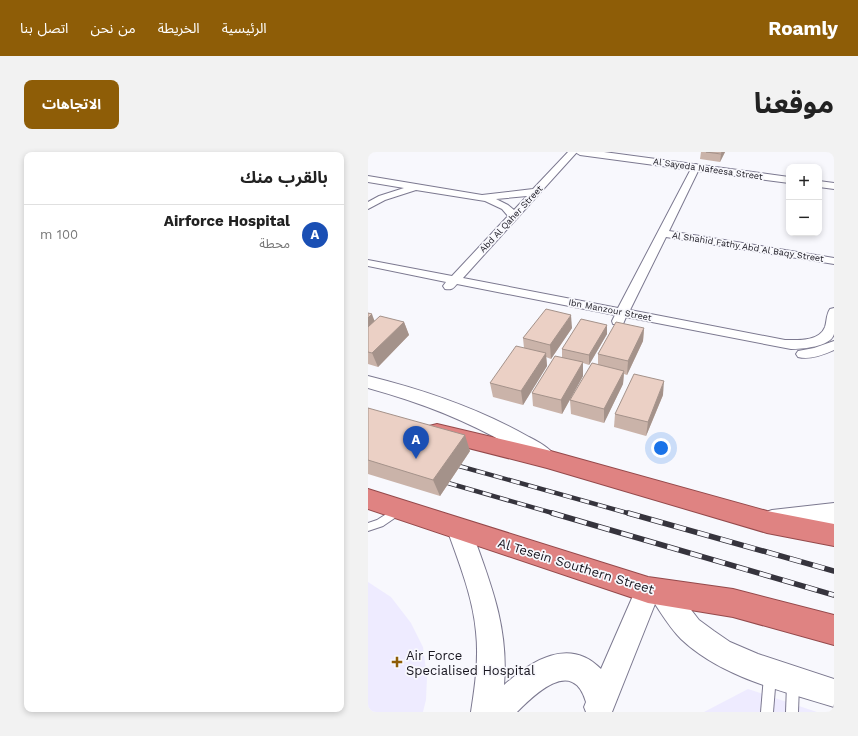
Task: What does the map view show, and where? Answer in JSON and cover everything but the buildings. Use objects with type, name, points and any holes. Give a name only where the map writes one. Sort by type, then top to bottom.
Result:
[{"type":"highway","points":[[420,427],[547,459],[767,522],[834,535]]},
{"type":"highway","name":"Al Tesein Southern Street","points":[[368,499],[459,530],[655,591],[733,603],[834,630]]},
{"type":"main road","points":[[767,522],[834,514]]},
{"type":"street","name":"Abd Al Qaher Street","points":[[452,283],[573,152]]},
{"type":"street","name":"Al Sayeda Nafeesa Street","points":[[580,152],[786,180]]},
{"type":"street","name":"Al Sayeda Nafeesa Street","points":[[617,152],[786,174]]},
{"type":"street","points":[[620,317],[696,167]]},
{"type":"street","points":[[822,178],[834,180]]},
{"type":"street","points":[[372,193],[369,179],[480,197],[500,204],[509,210],[514,216]]},
{"type":"street","points":[[822,184],[834,186]]},
{"type":"street","points":[[368,206],[395,193],[419,187]]},
{"type":"street","points":[[480,197],[536,192]]},
{"type":"street","name":"Al Shahid Fathy Abd Al Baqy Street","points":[[664,230],[834,253]]},
{"type":"street","name":"Al Shahid Fathy Abd Al Baqy Street","points":[[664,230],[834,261]]},
{"type":"street","name":"Ibn Manzour Street","points":[[368,263],[452,283],[620,317],[785,353],[796,354],[817,352],[834,345]]},
{"type":"street","name":"Ibn Manzour Street","points":[[368,271],[452,283]]},
{"type":"street","name":"Ibn Manzour Street","points":[[620,317],[795,344],[813,342],[826,335],[832,325],[834,312]]},
{"type":"street","points":[[368,382],[412,393],[469,414],[524,442],[547,459]]},
{"type":"street","points":[[459,530],[487,616],[492,647],[490,683],[486,712]]},
{"type":"street","points":[[598,707],[655,591],[691,630],[708,644],[724,654],[834,692]]},
{"type":"street","points":[[495,712],[544,672],[554,667],[566,666],[576,668],[585,673],[596,686],[598,707]]},
{"type":"lane","points":[[368,527],[380,522],[399,510]]},
{"type":"lane","points":[[767,712],[782,675]]},
{"type":"lane","points":[[782,675],[792,712]]},
{"type":"shaded area","name":"Air Force Specialised Hospital","points":[[368,582],[391,597],[411,623],[423,647],[427,677],[426,700],[423,712],[368,712]]},
{"type":"shaded area","points":[[748,689],[817,712],[704,712]]},
{"type":"railway","points":[[459,466],[631,514]]},
{"type":"railway","points":[[448,483],[556,514]]},
{"type":"railway","points":[[552,513],[834,595]]},
{"type":"railway","points":[[628,513],[834,571]]},
{"type":"place","name":"Airforce Hospital","points":[[416,459]]},
{"type":"place","name":"Air Force Specialised Hospital","points":[[397,662]]}]
